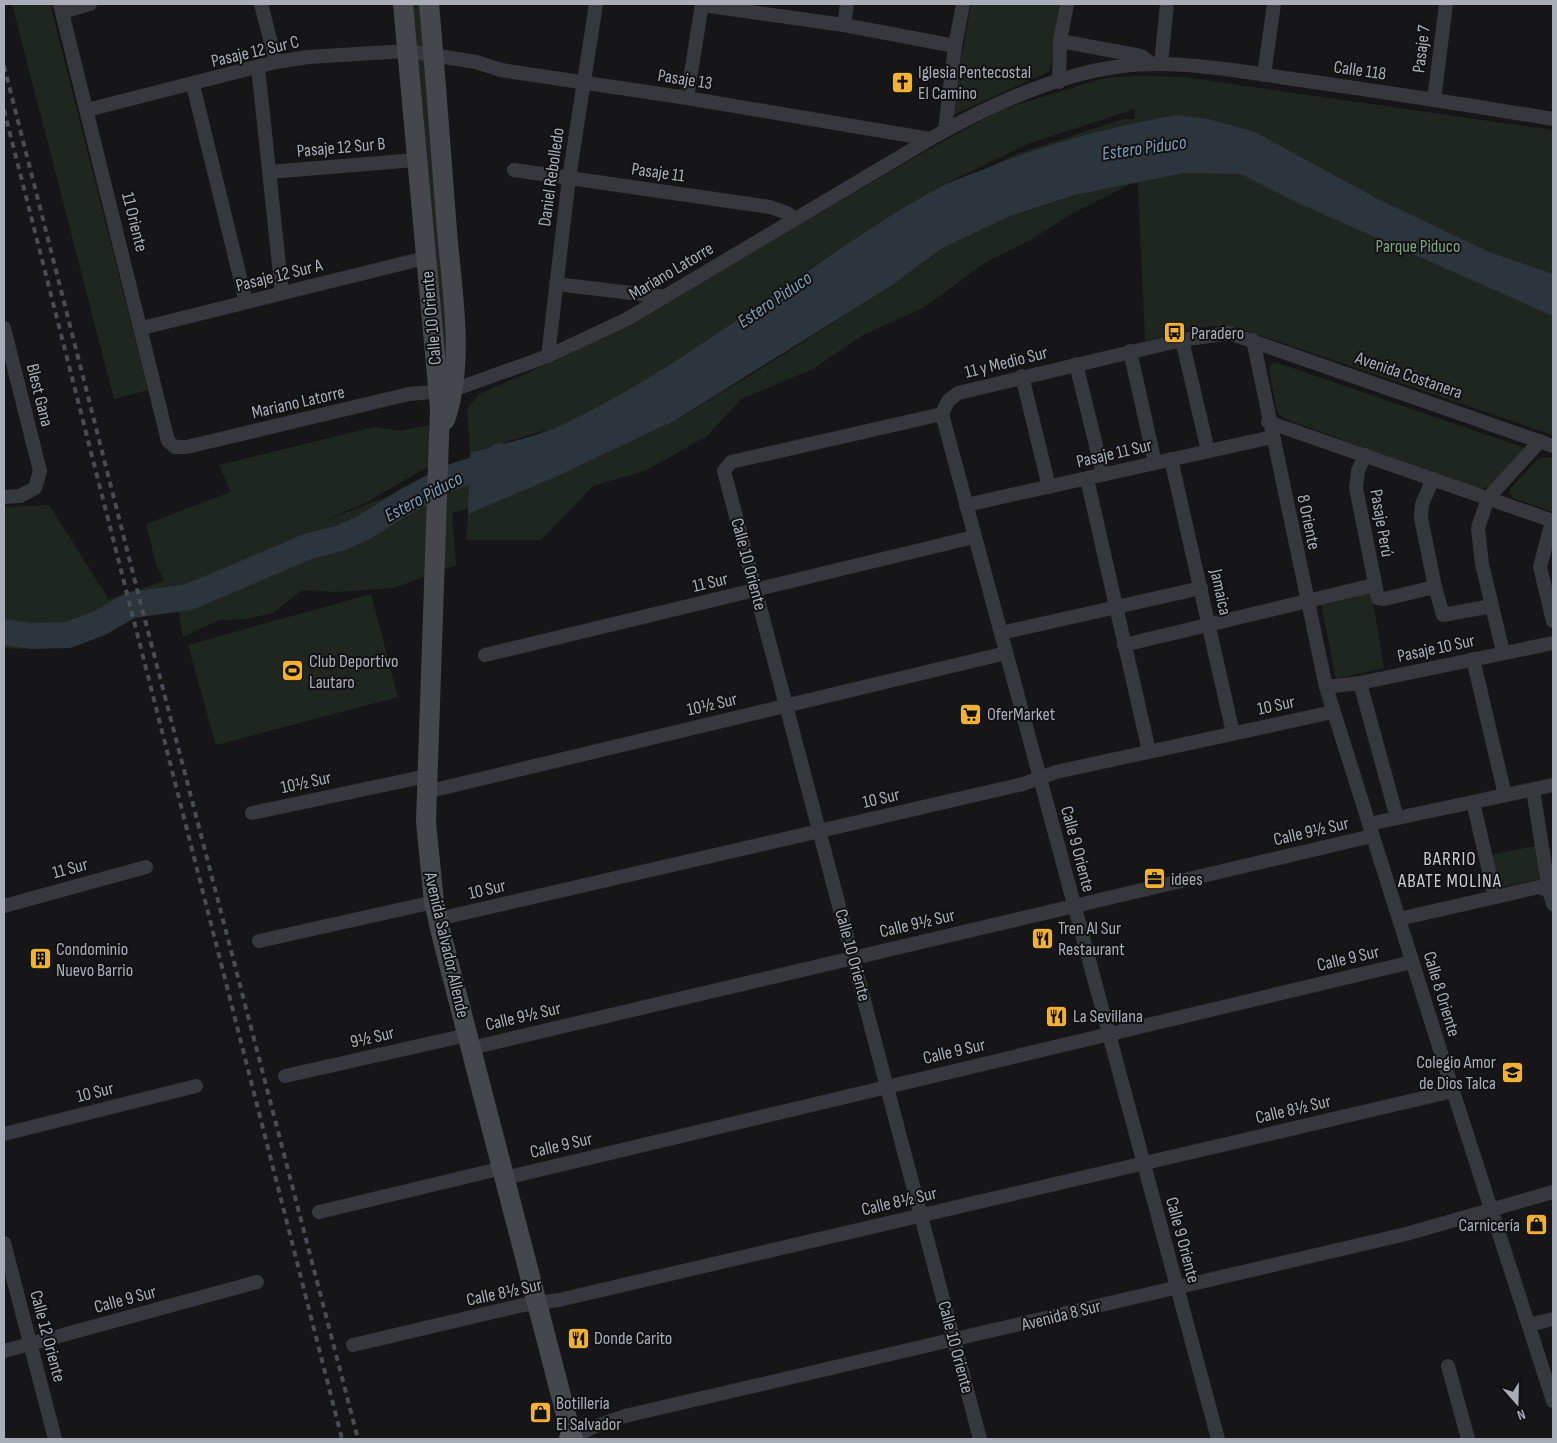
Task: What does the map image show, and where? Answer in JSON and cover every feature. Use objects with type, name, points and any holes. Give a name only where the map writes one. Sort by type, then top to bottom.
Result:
[{"type":"main road","name":"Calle 10 Oriente","points":[[403,4],[425,258],[449,412],[440,436]]},
{"type":"main road","name":"Calle 10 Oriente","points":[[429,4],[454,314],[455,354],[445,391]]},
{"type":"main road","name":"Avenida Salvador Allende","points":[[440,436],[427,784],[428,855],[436,911],[572,1439]]},
{"type":"street","points":[[61,8],[90,4]]},
{"type":"street","points":[[260,4],[276,62]]},
{"type":"street","name":"Daniel Rebolledo","points":[[548,356],[569,178],[596,4]]},
{"type":"street","points":[[688,98],[702,4],[752,8],[955,46]]},
{"type":"street","points":[[844,24],[847,4]]},
{"type":"street","points":[[946,130],[955,46],[963,4]]},
{"type":"street","points":[[1059,82],[1060,41],[1067,4]]},
{"type":"street","points":[[1157,64],[1167,4]]},
{"type":"street","points":[[1264,75],[1274,4]]},
{"type":"street","name":"Pasaje 7","points":[[1434,100],[1446,4]]},
{"type":"street","name":"11 Oriente","points":[[61,8],[142,328],[168,441],[175,447]]},
{"type":"street","name":"Calle 118","points":[[1060,41],[1141,56],[1157,64],[1264,75],[1553,119]]},
{"type":"street","name":"Pasaje 12 Sur C","points":[[87,110],[276,62],[308,57],[407,51],[434,57]]},
{"type":"street","name":"Pasaje 13","points":[[434,57],[476,62],[501,70],[688,98],[930,139]]},
{"type":"street","name":"Mariano Latorre","points":[[175,447],[196,445],[409,394],[445,391],[548,356],[627,319],[930,139],[1000,103],[1093,72],[1125,66],[1157,64]]},
{"type":"street","points":[[258,67],[282,294]]},
{"type":"street","points":[[193,84],[246,302]]},
{"type":"street","name":"Pasaje 12 Sur B","points":[[269,172],[416,160]]},
{"type":"street","name":"Pasaje 11","points":[[514,170],[770,207],[787,213],[795,219]]},
{"type":"street","name":"Pasaje 12 Sur A","points":[[142,328],[425,258]]},
{"type":"street","points":[[556,284],[664,297]]},
{"type":"street","name":"Blest Gana","points":[[4,328],[40,471],[39,482],[30,492],[4,497]]},
{"type":"street","name":"11 y Medio Sur","points":[[942,414],[948,401],[958,393],[1022,376],[1219,332],[1253,340]]},
{"type":"street","points":[[1182,340],[1208,451]]},
{"type":"street","name":"8 Oriente","points":[[1253,340],[1268,422],[1326,688],[1333,712]]},
{"type":"street","name":"Avenida Costanera","points":[[1253,340],[1553,446]]},
{"type":"street","points":[[1130,351],[1154,463]]},
{"type":"street","points":[[1076,364],[1103,474]]},
{"type":"street","points":[[1022,376],[1049,487]]},
{"type":"street","name":"Calle 10 Oriente","points":[[942,414],[731,462],[724,471],[980,1439]]},
{"type":"street","name":"Calle 9 Oriente","points":[[942,414],[1218,1439]]},
{"type":"street","points":[[1268,422],[1553,521],[1540,568],[1553,621]]},
{"type":"street","name":"Pasaje 11 Sur","points":[[966,505],[1272,437]]},
{"type":"street","points":[[1503,652],[1482,564],[1478,528],[1488,498],[1540,441]]},
{"type":"street","name":"Pasaje Perú","points":[[1365,456],[1358,471],[1356,488],[1376,592]]},
{"type":"street","name":"Jamaica","points":[[1171,459],[1233,733]]},
{"type":"street","points":[[1087,479],[1115,609],[1149,751]]},
{"type":"street","points":[[1433,479],[1422,504],[1421,518],[1435,587],[1443,615],[1492,606]]},
{"type":"street","name":"11 Sur","points":[[485,655],[974,537]]},
{"type":"street","points":[[1124,645],[1307,601],[1376,592],[1384,599],[1435,587]]},
{"type":"street","points":[[1001,633],[1115,609],[1201,588]]},
{"type":"street","name":"Pasaje 10 Sur","points":[[1326,688],[1360,683],[1553,643]]},
{"type":"street","name":"10½ Sur","points":[[252,813],[427,784],[787,706],[1006,653]]},
{"type":"street","points":[[1473,659],[1505,795]]},
{"type":"street","points":[[1360,683],[1396,818]]},
{"type":"street","name":"10 Sur","points":[[259,941],[436,911],[820,831],[1023,784],[1039,776],[1333,712]]},
{"type":"street","name":"Calle 8 Oriente","points":[[1333,712],[1553,1401]]},
{"type":"street","name":"Calle 9½ Sur","points":[[469,1042],[1074,906],[1370,830],[1396,818],[1553,785]]},
{"type":"street","points":[[1532,790],[1551,898]]},
{"type":"street","points":[[1473,802],[1495,897]]},
{"type":"street","name":"11 Sur","points":[[4,906],[146,867]]},
{"type":"street","points":[[1399,919],[1539,887],[1551,898]]},
{"type":"street","name":"Calle 9 Sur","points":[[318,1212],[504,1173],[888,1087],[1412,962]]},
{"type":"street","name":"9½ Sur","points":[[286,1076],[469,1042]]},
{"type":"street","name":"10 Sur","points":[[4,1134],[196,1086]]},
{"type":"street","name":"Calle 8½ Sur","points":[[353,1345],[1453,1091]]},
{"type":"street","name":"Avenida 8 Sur","points":[[572,1439],[593,1427],[625,1416],[955,1341],[1176,1286],[1406,1234],[1553,1192]]},
{"type":"street","name":"Calle 12 Oriente","points":[[4,1243],[55,1439]]},
{"type":"street","name":"Calle 9 Sur","points":[[4,1351],[257,1282]]},
{"type":"street","points":[[1529,1325],[1553,1319]]},
{"type":"street","points":[[1448,1366],[1468,1439]]},
{"type":"green space","points":[[12,4],[50,4],[148,390],[114,399]]},
{"type":"green space","points":[[404,4],[426,4],[451,352],[439,363]]},
{"type":"green space","points":[[971,4],[1059,4],[1050,71],[951,116]]},
{"type":"green space","name":"Parque Piduco","points":[[1133,76],[1183,77],[1553,130],[1553,435],[1238,328],[1226,326],[1203,327],[1145,341],[1137,163],[1052,178],[595,458],[674,421],[759,370],[891,286],[941,249],[1010,216],[1075,195],[1131,184],[1071,214],[1032,239],[986,262],[923,308],[863,335],[811,370],[741,399],[707,436],[647,470],[593,486],[541,540],[466,540],[468,514],[531,486],[494,501],[452,513],[456,565],[394,588],[336,592],[302,590],[273,613],[246,619],[219,620],[183,637],[178,607],[189,608],[223,588],[79,634],[21,649],[4,648],[4,507],[49,505],[108,598],[107,600],[164,581],[156,564],[146,524],[231,492],[219,465],[374,427],[401,431],[428,425],[434,463],[367,502],[319,523],[479,461],[549,429],[470,453],[467,409],[479,394],[559,359],[641,318],[910,160],[1000,110],[1105,78]],"holes":[[[1135,109],[1135,119],[1123,119],[1014,155],[919,204],[770,297],[812,267],[939,187],[1027,144]]]},
{"type":"green space","points":[[1273,362],[1525,448],[1497,481],[1483,488],[1476,489],[1283,418],[1277,412],[1269,369]]},
{"type":"green space","points":[[1544,457],[1553,458],[1553,512],[1513,498],[1509,494],[1510,489],[1538,459]]},
{"type":"green space","points":[[1371,590],[1384,668],[1336,679],[1321,602]]},
{"type":"green space","name":"Club Deportivo Lautaro","points":[[371,594],[398,697],[216,745],[188,645]]},
{"type":"green space","points":[[1540,845],[1547,878],[1497,888],[1490,855]]},
{"type":"water","points":[[1176,115],[1208,119],[1255,132],[1378,199],[1489,252],[1553,274],[1553,316],[1296,202],[1241,174],[1184,173],[1075,195],[1010,216],[941,249],[891,286],[674,421],[553,478],[468,514],[470,453],[554,429],[613,398],[707,340],[890,216],[938,188],[1053,144],[1127,125]]},
{"type":"waterway","name":"Estero Piduco","points":[[4,632],[31,636],[68,635],[100,623],[131,605],[189,597],[309,546],[341,538],[363,528],[408,500],[449,478],[480,468],[500,456]]},
{"type":"railway","points":[[4,66],[137,589],[358,1439]]},
{"type":"railway","points":[[4,110],[342,1439]]},
{"type":"place","name":"Iglesia Pentecostal El Camino","points":[[902,82]]},
{"type":"place","name":"Paradero","points":[[1175,333]]},
{"type":"place","name":"Club Deportivo Lautaro","points":[[293,671]]},
{"type":"place","name":"OferMarket","points":[[971,714]]},
{"type":"place","name":"idees","points":[[1155,879]]},
{"type":"place","name":"Tren Al Sur Restaurant","points":[[1042,938]]},
{"type":"place","name":"Condominio Nuevo Barrio","points":[[40,959]]},
{"type":"place","name":"La Sevillana","points":[[1057,1016]]},
{"type":"place","name":"Colegio Amor de Dios Talca","points":[[1512,1072]]},
{"type":"place","name":"Carnicería","points":[[1536,1225]]},
{"type":"place","name":"Donde Carito","points":[[578,1338]]},
{"type":"place","name":"Botillería El Salvador","points":[[540,1413]]},
{"type":"district","name":"BARRIO ABATE MOLINA","points":[[1450,869]]}]
